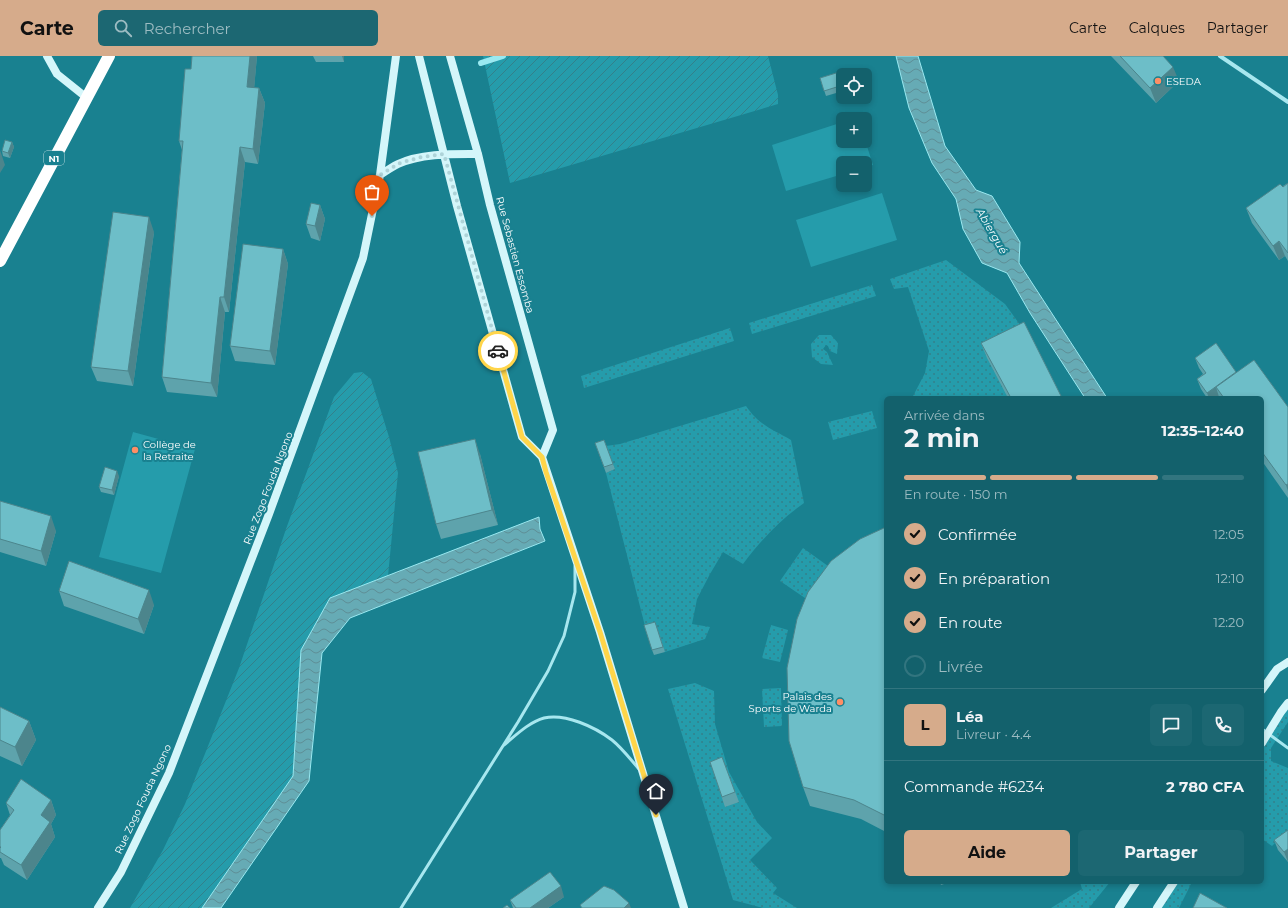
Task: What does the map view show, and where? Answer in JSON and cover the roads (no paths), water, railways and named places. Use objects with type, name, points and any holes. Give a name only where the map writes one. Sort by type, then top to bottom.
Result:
[{"type":"highway","name":"N1","points":[[0,261],[109,56]]},
{"type":"main road","points":[[47,56],[57,74],[86,98]]},
{"type":"main road","name":"Rue Zogo Fouda Ngono","points":[[98,908],[121,872],[169,773],[269,514],[363,258],[380,175],[396,56]]},
{"type":"main road","points":[[419,56],[444,154],[522,437],[542,457],[600,632],[684,908]]},
{"type":"main road","name":"Rue Sebastien Essomba","points":[[450,56],[553,430],[542,457]]},
{"type":"main road","points":[[380,175],[400,163],[421,157],[444,154],[478,154]]},
{"type":"main road","points":[[1264,687],[1278,669],[1288,662]]},
{"type":"main road","points":[[1265,731],[1288,703]]},
{"type":"main road","points":[[1119,908],[1135,884]]},
{"type":"main road","points":[[1157,908],[1173,884]]},
{"type":"street","points":[[1220,56],[1288,102]]},
{"type":"lane","points":[[401,908],[548,670],[564,636],[574,592],[576,558]]},
{"type":"lane","points":[[501,748],[524,728],[544,718],[561,717],[581,722],[612,740],[642,772]]},
{"type":"lane","points":[[1265,731],[1288,748]]},
{"type":"water","name":"Abiergué","points":[[896,56],[918,56],[945,146],[976,190],[992,196],[1020,242],[1019,263],[1106,396],[1084,396],[1030,313],[1007,273],[982,263],[963,229],[956,199],[932,163],[909,108]]},
{"type":"water","points":[[539,517],[540,529],[545,541],[350,618],[322,653],[309,781],[221,908],[202,908],[293,776],[301,650],[330,598]]},
{"type":"waterway","points":[[481,63],[503,56]]},
{"type":"place","name":"ESEDA","points":[[1158,81]]},
{"type":"place","name":"Collège de la Retraite","points":[[135,450]]},
{"type":"place","name":"Palais des Sports de Warda","points":[[840,702]]}]
